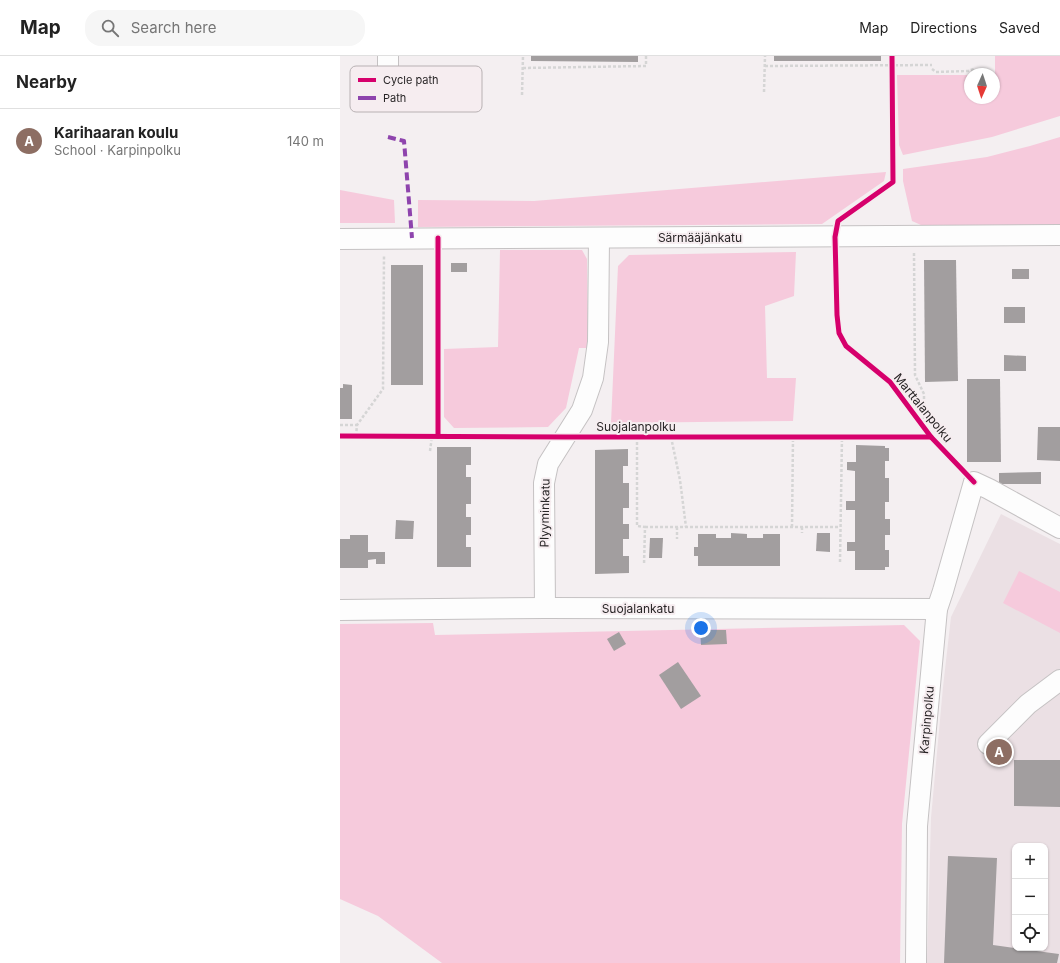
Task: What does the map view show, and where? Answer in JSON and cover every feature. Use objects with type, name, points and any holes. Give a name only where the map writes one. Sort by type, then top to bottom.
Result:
[{"type":"street","name":"Särmääjänkatu","points":[[340,239],[1060,235]]},
{"type":"street","name":"Plyyminkatu","points":[[545,608],[544,483],[548,464],[582,410],[593,378],[598,342],[599,238]]},
{"type":"street","name":"Karpinpolku","points":[[916,963],[917,826],[937,609],[974,482],[1060,528]]},
{"type":"street","name":"Suojalankatu","points":[[340,610],[545,608],[937,609]]},
{"type":"street","points":[[988,744],[1028,704],[1060,680]]},
{"type":"path","points":[[522,95],[523,56]]},
{"type":"path","points":[[523,68],[646,66],[646,56]]},
{"type":"path","points":[[764,92],[765,56]]},
{"type":"path","points":[[765,66],[892,63],[932,65]]},
{"type":"path","points":[[892,63],[892,74]]},
{"type":"path","points":[[932,69],[936,72],[964,71]]},
{"type":"path","points":[[914,236],[915,375],[924,394],[924,427]]},
{"type":"path","points":[[356,436],[357,425],[383,389],[384,238]]},
{"type":"path","points":[[340,425],[357,425]]},
{"type":"path","points":[[348,436],[363,436]]},
{"type":"path","points":[[424,436],[438,436]]},
{"type":"path","points":[[430,452],[432,436]]},
{"type":"path","points":[[637,437],[637,526],[840,527]]},
{"type":"path","points":[[671,437],[680,480],[686,527]]},
{"type":"path","points":[[786,437],[800,437]]},
{"type":"path","points":[[792,527],[793,437]]},
{"type":"path","points":[[835,437],[849,437]]},
{"type":"path","points":[[840,562],[842,437]]},
{"type":"path","points":[[644,565],[645,527]]},
{"type":"path","points":[[677,527],[677,539]]},
{"type":"path","points":[[802,527],[802,533]]},
{"type":"shaded area","points":[[995,56],[1060,56],[1060,116],[992,137],[903,155],[899,145],[897,75],[964,75],[964,104],[1000,104],[1000,68],[995,68]]},
{"type":"shaded area","points":[[1060,137],[1060,225],[921,225],[912,221],[903,181],[903,169],[987,157]]},
{"type":"shaded area","points":[[886,172],[884,181],[822,224],[418,227],[418,200],[534,201]]},
{"type":"shaded area","points":[[340,190],[394,200],[395,223],[340,223]]},
{"type":"shaded area","points":[[500,250],[582,250],[587,259],[588,348],[579,348],[566,408],[548,427],[454,428],[444,417],[444,349],[498,347]]},
{"type":"shaded area","points":[[796,252],[794,296],[765,306],[767,378],[796,378],[793,421],[611,423],[618,266],[629,255]]},
{"type":"shaded area","points":[[1001,514],[1060,544],[1060,963],[927,963],[931,818],[951,617]]},
{"type":"shaded area","points":[[1019,571],[1060,592],[1060,633],[1003,603]]},
{"type":"shaded area","points":[[433,623],[435,635],[904,625],[920,641],[902,824],[900,963],[442,963],[378,916],[340,899],[340,624]]},
{"type":"building","points":[[531,56],[638,56],[638,62],[531,61]]},
{"type":"building","points":[[774,56],[881,56],[881,61],[774,61]]},
{"type":"building","points":[[924,260],[956,260],[958,381],[925,382]]},
{"type":"building","points":[[451,263],[467,263],[467,272],[451,272]]},
{"type":"building","points":[[391,265],[423,265],[423,385],[391,385]]},
{"type":"building","points":[[1012,269],[1029,269],[1029,279],[1012,279]]},
{"type":"building","points":[[1004,307],[1025,307],[1025,323],[1004,323]]},
{"type":"building","points":[[1004,355],[1026,356],[1026,371],[1004,371]]},
{"type":"building","points":[[967,379],[1000,379],[1001,462],[967,462]]},
{"type":"building","points":[[343,384],[352,385],[352,419],[340,419],[340,388],[343,388]]},
{"type":"building","points":[[1038,427],[1060,427],[1060,461],[1037,460]]},
{"type":"building","points":[[856,445],[885,446],[885,448],[889,448],[889,461],[885,461],[885,478],[889,478],[889,502],[885,502],[885,519],[890,519],[890,535],[885,535],[885,550],[889,550],[889,567],[885,567],[885,570],[855,570],[855,551],[847,551],[847,542],[855,542],[855,510],[846,510],[846,501],[855,501],[855,471],[847,470],[847,462],[856,462]]},
{"type":"building","points":[[437,447],[471,447],[471,465],[466,465],[466,477],[471,477],[471,504],[466,504],[466,517],[471,517],[471,535],[466,535],[466,547],[471,547],[471,567],[437,567]]},
{"type":"building","points":[[628,449],[628,466],[623,466],[623,483],[629,483],[629,508],[623,508],[623,524],[629,524],[629,539],[623,539],[623,556],[629,556],[629,573],[595,574],[595,450]]},
{"type":"building","points":[[1041,472],[1041,484],[999,484],[999,473]]},
{"type":"building","points":[[396,520],[414,521],[413,539],[395,539]]},
{"type":"building","points":[[731,533],[747,534],[747,538],[763,538],[763,534],[780,534],[780,566],[698,566],[698,556],[694,556],[694,547],[698,547],[698,534],[716,534],[716,538],[731,538]]},
{"type":"building","points":[[817,533],[830,533],[830,552],[816,551]]},
{"type":"building","points":[[350,535],[368,535],[368,552],[385,552],[385,564],[376,564],[376,559],[368,560],[368,568],[340,568],[340,539],[350,539]]},
{"type":"building","points":[[650,538],[663,538],[662,558],[649,558]]},
{"type":"building","points":[[700,630],[726,630],[727,644],[701,645]]},
{"type":"building","points":[[619,632],[626,644],[614,651],[607,639]]},
{"type":"building","points":[[678,662],[701,696],[681,709],[659,675]]},
{"type":"building","points":[[1014,760],[1060,760],[1060,807],[1014,806]]},
{"type":"building","points":[[948,856],[997,858],[993,945],[1012,948],[1012,951],[1037,951],[1059,954],[1057,963],[944,963]]},
{"type":"marked path","points":[[388,137],[404,141],[412,238]]},
{"type":"cycle path","name":"Marttalanpolku","points":[[892,56],[893,182],[838,221],[835,237],[837,315],[839,333],[846,346],[890,382],[931,437],[974,482]]},
{"type":"cycle path","points":[[438,238],[438,436]]},
{"type":"cycle path","name":"Marttalanpolku","points":[[340,436],[931,437]]},
{"type":"place","name":"Karihaaran koulu","points":[[999,752]]}]
